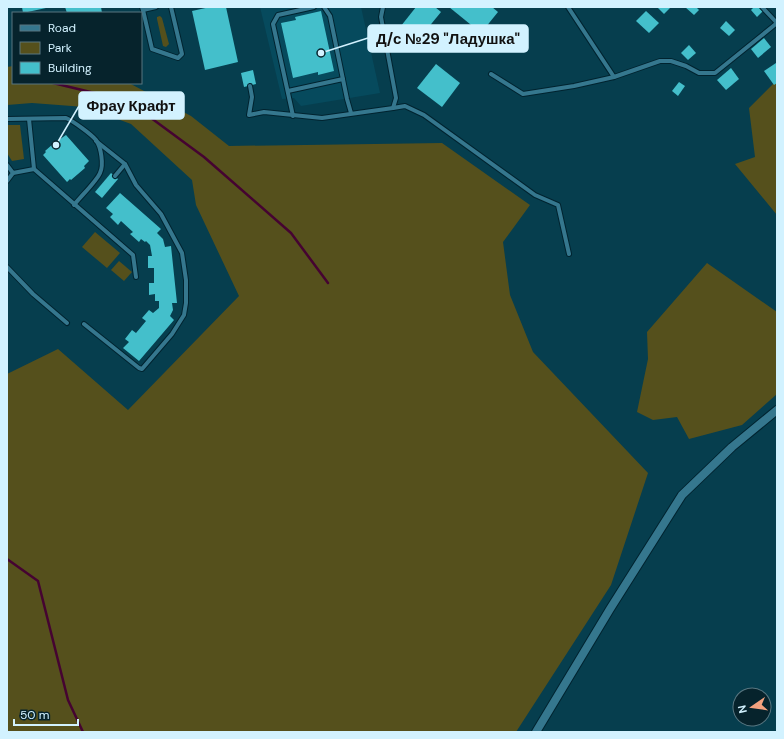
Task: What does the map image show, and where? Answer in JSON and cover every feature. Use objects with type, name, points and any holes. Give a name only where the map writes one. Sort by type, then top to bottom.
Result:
[{"type":"street","points":[[536,732],[610,609],[682,495],[732,447],[777,410]]},
{"type":"lane","points":[[156,7],[142,9],[152,50],[178,58],[182,54],[171,7]]},
{"type":"lane","points":[[293,116],[273,24],[278,15],[314,7]]},
{"type":"lane","points":[[324,7],[330,16],[351,113]]},
{"type":"lane","points":[[383,7],[381,17],[396,98],[393,108]]},
{"type":"lane","points":[[568,7],[614,77]]},
{"type":"lane","points":[[491,74],[523,94],[574,86],[614,77],[660,61],[670,61],[686,66],[699,73],[715,73],[777,23],[762,7]]},
{"type":"lane","points":[[288,91],[343,79]]},
{"type":"lane","points":[[250,86],[252,97],[250,115],[264,112],[322,118],[405,106],[424,115],[535,195],[558,205],[569,254]]},
{"type":"lane","points":[[7,119],[66,118],[72,121],[125,164],[136,184],[161,214],[182,253],[186,280],[186,303],[184,315],[172,334],[142,369],[84,324]]},
{"type":"lane","points":[[29,119],[34,170],[133,255],[136,277]]},
{"type":"lane","points":[[74,205],[100,174],[103,166],[102,156],[96,141]]},
{"type":"lane","points":[[115,176],[125,164]]},
{"type":"lane","points":[[7,165],[13,174]]},
{"type":"lane","points":[[7,181],[13,174],[34,170]]},
{"type":"lane","points":[[7,267],[33,294],[67,323]]},
{"type":"shaded area","points":[[260,7],[361,7],[380,93],[301,106],[294,98],[282,99]]},
{"type":"green space","points":[[160,16],[162,18],[169,44],[166,47],[163,46],[157,19],[157,17]]},
{"type":"green space","points":[[12,66],[12,84],[131,84],[191,116],[229,146],[442,143],[530,205],[503,242],[510,295],[533,352],[648,473],[611,585],[516,732],[7,732],[7,374],[58,349],[128,410],[239,296],[196,205],[192,180],[131,124],[85,107],[32,103],[7,105],[7,67]]},
{"type":"green space","points":[[777,80],[777,215],[735,164],[755,157],[749,108]]},
{"type":"green space","points":[[7,125],[20,125],[24,159],[12,161],[7,153]]},
{"type":"green space","points":[[95,232],[120,253],[107,268],[82,247]]},
{"type":"green space","points":[[119,261],[132,272],[124,281],[111,270]]},
{"type":"green space","points":[[707,263],[777,312],[777,394],[742,425],[689,439],[677,417],[653,420],[637,412],[648,359],[647,332]]},
{"type":"building","points":[[22,7],[46,7],[28,12],[23,12]]},
{"type":"building","points":[[65,7],[101,7],[102,12],[67,12]]},
{"type":"building","points":[[210,7],[226,7],[238,62],[205,70],[192,11]]},
{"type":"building","points":[[416,7],[435,7],[441,12],[414,45],[397,31]]},
{"type":"building","points":[[449,7],[492,7],[498,12],[481,33]]},
{"type":"building","points":[[657,7],[671,7],[664,14]]},
{"type":"building","points":[[685,7],[696,7],[699,10],[694,15]]},
{"type":"building","points":[[754,7],[759,7],[763,11],[757,17],[751,10]]},
{"type":"building","points":[[321,11],[334,71],[318,75],[318,72],[293,78],[281,23],[296,20],[295,17]]},
{"type":"building","points":[[646,11],[659,23],[649,33],[636,21]]},
{"type":"building","points":[[726,21],[735,30],[729,36],[720,28]]},
{"type":"building","points":[[764,38],[771,47],[758,58],[751,49]]},
{"type":"building","points":[[689,45],[696,53],[688,60],[681,53]]},
{"type":"building","points":[[776,63],[777,83],[774,85],[764,71]]},
{"type":"building","points":[[436,64],[460,83],[442,107],[417,88]]},
{"type":"building","points":[[731,68],[739,79],[726,90],[717,80]]},
{"type":"building","points":[[253,70],[256,84],[244,87],[241,73]]},
{"type":"building","points":[[679,82],[685,86],[678,96],[672,91]]},
{"type":"building","points":[[66,135],[89,161],[84,166],[85,168],[67,182],[43,155],[46,152],[45,151],[53,144]]},
{"type":"building","points":[[111,173],[118,179],[102,198],[95,192]]},
{"type":"building","points":[[120,193],[161,229],[157,233],[163,239],[165,247],[171,246],[177,303],[172,303],[173,310],[170,316],[174,320],[139,361],[123,348],[129,342],[125,339],[132,330],[136,333],[146,321],[142,318],[149,310],[153,313],[159,308],[159,301],[155,301],[155,294],[149,295],[149,283],[154,283],[154,268],[148,268],[148,256],[152,256],[150,245],[141,239],[139,242],[130,234],[133,232],[121,221],[118,225],[110,217],[113,214],[106,208]]},
{"type":"waterway","points":[[57,84],[128,101],[204,157],[291,233],[328,283]]},
{"type":"waterway","points":[[7,559],[38,581],[68,700],[83,732]]},
{"type":"place","name":"Д/с №29 \"Ладушка\"","points":[[321,53]]},
{"type":"place","name":"Фрау Крафт","points":[[56,145]]}]
